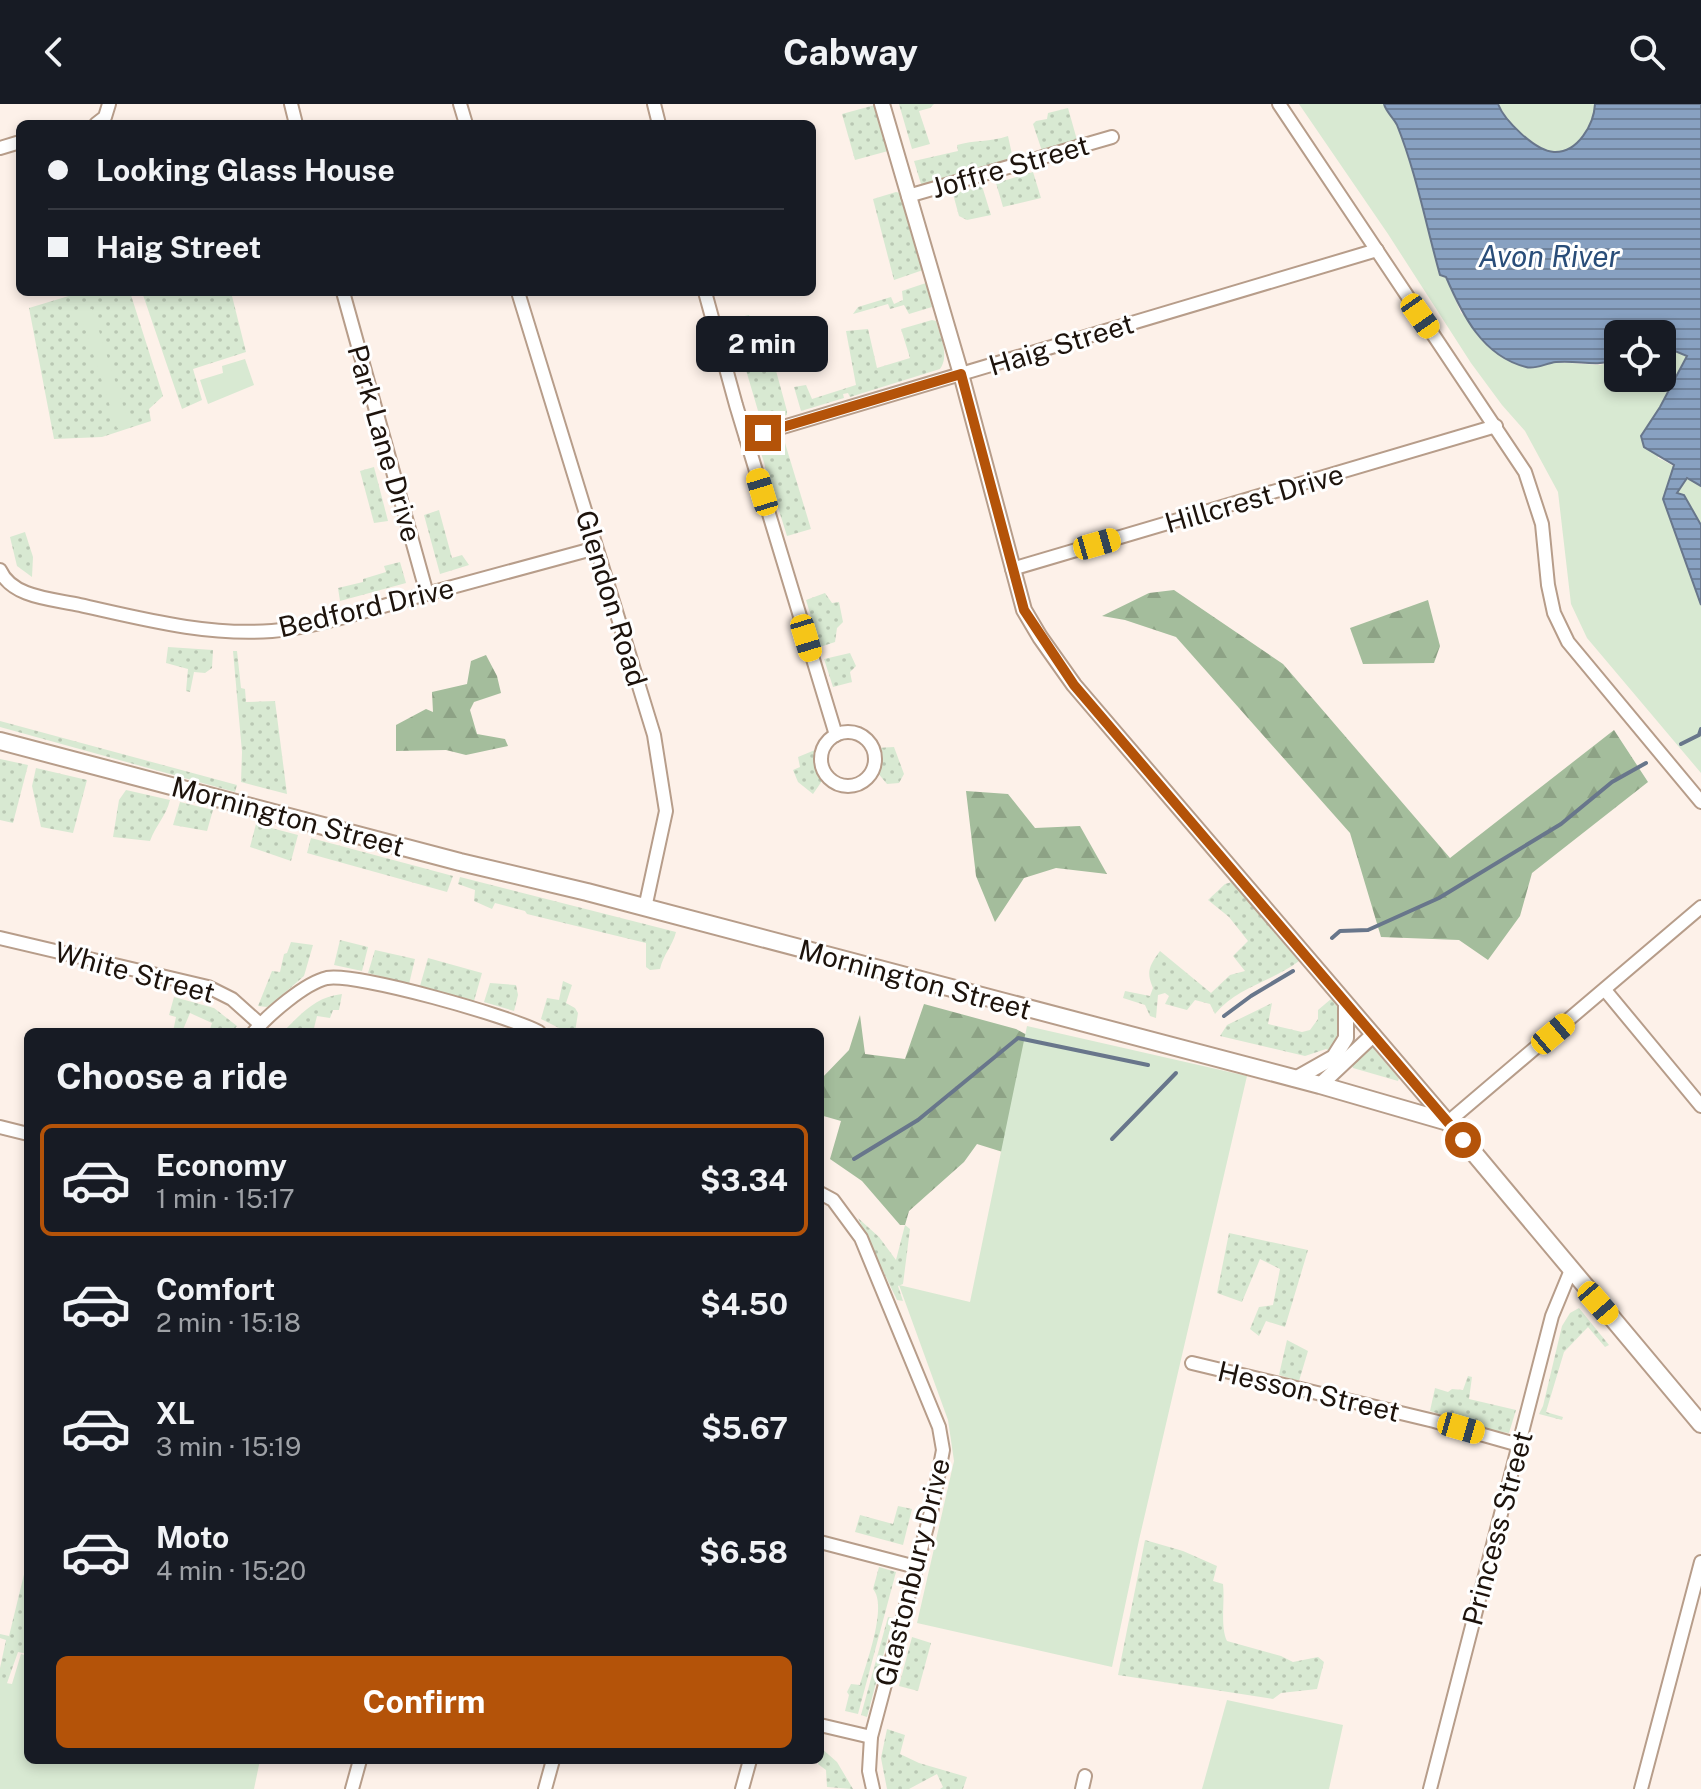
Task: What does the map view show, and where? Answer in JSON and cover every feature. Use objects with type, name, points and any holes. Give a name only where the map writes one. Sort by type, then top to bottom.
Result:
[{"type":"main road","name":"Mornington Street","points":[[0,741],[1320,1085],[1448,1122]]},
{"type":"main road","points":[[1448,1122],[1701,1424]]},
{"type":"street","points":[[882,104],[961,374],[1024,610],[1074,685],[1448,1122],[1701,907]]},
{"type":"street","points":[[1279,104],[1525,472],[1542,524],[1554,613],[1568,642],[1701,802]]},
{"type":"street","name":"Joffre Street","points":[[908,196],[1112,137]]},
{"type":"street","name":"Haig Street","points":[[746,438],[1377,250]]},
{"type":"street","name":"Park Lane Drive","points":[[344,296],[427,594]]},
{"type":"street","name":"Glendon Road","points":[[519,296],[654,735],[666,811],[645,908]]},
{"type":"street","points":[[706,296],[836,735]]},
{"type":"street","name":"Hillcrest Drive","points":[[1012,569],[1496,426]]},
{"type":"street","name":"Bedford Drive","points":[[0,570],[6,582],[26,593],[170,625],[228,631],[272,631],[427,594],[596,548]]},
{"type":"street","points":[[855,733],[870,743],[875,762],[872,771],[860,784],[850,787],[835,784],[823,770],[822,750],[836,735],[855,733]]},
{"type":"street","name":"White Street","points":[[0,938],[208,987],[232,999],[257,1028]]},
{"type":"street","points":[[257,1028],[315,982],[330,977],[380,984],[528,1028]]},
{"type":"street","points":[[1605,990],[1701,1106]]},
{"type":"street","points":[[1295,1079],[1334,1057],[1346,1038],[1346,1004]]},
{"type":"street","points":[[1320,1085],[1373,1035]]},
{"type":"street","points":[[0,1127],[24,1133]]},
{"type":"street","name":"Glastonbury Drive","points":[[824,1195],[833,1200],[861,1238],[939,1427],[942,1458],[871,1737],[869,1771],[873,1789]]},
{"type":"street","name":"Princess Street","points":[[1430,1789],[1552,1316],[1571,1270]]},
{"type":"street","name":"Hesson Street","points":[[1192,1363],[1434,1421],[1519,1445]]},
{"type":"street","points":[[824,1543],[916,1567]]},
{"type":"street","points":[[1641,1789],[1701,1562]]},
{"type":"street","points":[[824,1726],[871,1737]]},
{"type":"street","points":[[352,1789],[359,1764]]},
{"type":"street","points":[[545,1789],[552,1764]]},
{"type":"street","points":[[742,1789],[749,1764]]},
{"type":"green space","points":[[899,104],[934,104],[919,111],[930,144],[912,149]]},
{"type":"green space","points":[[1299,104],[1384,104],[1404,143],[1440,274],[1446,277],[1461,313],[1529,368],[1555,362],[1604,364],[1604,392],[1668,392],[1660,407],[1658,458],[1701,486],[1701,773],[1587,638],[1571,604],[1558,492],[1525,431],[1471,363]]},
{"type":"green space","points":[[1498,104],[1595,104],[1592,120],[1583,136],[1570,148],[1554,152],[1521,134]]},
{"type":"green space","points":[[875,105],[888,151],[855,160],[842,114]]},
{"type":"green space","points":[[1068,108],[1077,140],[1042,151],[1033,124],[1047,119],[1048,113]]},
{"type":"green space","points":[[1008,136],[1013,159],[921,184],[914,161],[958,151],[957,145]]},
{"type":"green space","points":[[1033,172],[1041,198],[1003,207],[996,183]]},
{"type":"green space","points":[[982,186],[991,215],[967,220],[959,216],[953,194]]},
{"type":"green space","points":[[900,193],[923,270],[894,280],[873,199]]},
{"type":"green space","points":[[926,283],[932,307],[909,314],[904,305],[890,309],[888,304],[853,314],[858,307],[891,297],[894,304],[903,300],[902,291]]},
{"type":"green space","points":[[69,296],[131,296],[163,396],[149,409],[151,421],[102,437],[54,439],[29,308]]},
{"type":"green space","points":[[143,296],[232,296],[246,352],[193,369],[202,400],[182,409]]},
{"type":"green space","points":[[92,309],[129,424],[117,428],[80,313]]},
{"type":"green space","points":[[749,315],[759,334],[766,334],[787,415],[761,421],[731,319]]},
{"type":"green space","points":[[936,321],[943,345],[944,358],[940,369],[850,397],[848,393],[843,394],[844,398],[801,411],[794,387],[806,385],[812,399],[856,385],[846,331],[868,329],[877,368],[910,358],[901,329]]},
{"type":"green space","points":[[1676,351],[1687,356],[1676,377]]},
{"type":"green space","points":[[245,359],[254,385],[208,404],[200,380],[223,373],[222,366]]},
{"type":"green space","points":[[785,443],[811,529],[787,536],[760,450]]},
{"type":"green space","points":[[374,467],[388,521],[374,523],[360,471]]},
{"type":"green space","points":[[439,510],[452,558],[462,555],[469,565],[440,574],[424,515]]},
{"type":"green space","points":[[25,532],[33,557],[32,577],[17,566],[10,537]]},
{"type":"green space","points":[[400,562],[406,583],[340,601],[338,588],[363,582],[363,579],[386,572],[384,566]]},
{"type":"green space","points":[[1174,590],[1283,664],[1450,858],[1614,730],[1648,782],[1532,873],[1520,916],[1488,960],[1459,940],[1381,937],[1350,833],[1176,637],[1125,620],[1102,616],[1149,593]]},
{"type":"green space","points":[[825,593],[832,603],[839,602],[843,622],[837,628],[835,642],[820,647],[806,600]]},
{"type":"green space","points":[[1428,600],[1440,646],[1434,663],[1363,664],[1350,628]]},
{"type":"green space","points":[[168,647],[213,650],[212,668],[205,673],[194,672],[190,692],[186,691],[188,669],[166,663]]},
{"type":"green space","points":[[233,651],[237,651],[241,688],[245,689],[246,702],[275,701],[287,794],[241,782],[242,752]]},
{"type":"green space","points":[[850,653],[856,666],[850,672],[852,682],[833,687],[824,659]]},
{"type":"green space","points":[[486,655],[497,676],[501,693],[474,702],[470,710],[477,734],[505,739],[508,746],[466,755],[446,750],[396,751],[396,725],[426,709],[433,712],[432,692],[467,684],[471,661]]},
{"type":"green space","points":[[0,721],[237,785],[235,792],[0,727]]},
{"type":"green space","points":[[894,747],[904,774],[899,783],[887,784],[877,772],[877,748]]},
{"type":"green space","points":[[815,750],[815,766],[822,781],[813,794],[798,782],[793,770],[800,767],[798,757]]},
{"type":"green space","points":[[0,759],[28,765],[13,823],[0,820]]},
{"type":"green space","points":[[36,768],[87,780],[73,833],[41,827],[32,786]]},
{"type":"green space","points":[[126,790],[170,800],[150,841],[113,837],[119,800]]},
{"type":"green space","points":[[966,791],[1008,794],[1035,828],[1080,826],[1107,874],[1056,868],[1024,878],[995,922],[976,876]]},
{"type":"green space","points":[[180,802],[213,810],[207,831],[173,825]]},
{"type":"green space","points":[[256,824],[298,835],[291,861],[250,847]]},
{"type":"green space","points":[[311,838],[453,876],[447,892],[307,853]]},
{"type":"green space","points":[[460,877],[676,932],[660,969],[650,970],[646,967],[646,943],[527,914],[495,903],[492,909],[474,901],[475,890],[458,884]]},
{"type":"green space","points":[[1232,882],[1299,961],[1233,997],[1215,1014],[1210,1004],[1195,1000],[1187,1010],[1165,1004],[1169,996],[1165,993],[1158,995],[1156,1018],[1150,1016],[1145,1005],[1123,998],[1125,991],[1150,996],[1153,988],[1150,969],[1160,951],[1211,993],[1230,975],[1245,971],[1233,956],[1248,941],[1229,917],[1208,900],[1225,884]]},
{"type":"green space","points":[[340,940],[368,947],[362,971],[334,965]]},
{"type":"green space","points":[[291,942],[313,945],[304,976],[267,1007],[258,1006],[272,971],[280,972],[284,954]]},
{"type":"green space","points":[[375,950],[415,959],[409,984],[368,973]]},
{"type":"green space","points":[[428,958],[482,973],[474,1001],[420,986]]},
{"type":"green space","points":[[563,981],[572,985],[566,1003],[578,1013],[576,1028],[559,1028],[541,1019],[547,998],[559,1000]]},
{"type":"green space","points":[[490,983],[516,985],[518,995],[514,1011],[484,1002]]},
{"type":"green space","points":[[342,994],[339,1010],[333,1010],[330,1018],[317,1016],[314,1028],[287,1028],[316,1003]]},
{"type":"green space","points":[[174,997],[214,1008],[237,1026],[210,1028],[212,1023],[190,1013],[184,1028],[174,1028],[176,1017],[169,1015]]},
{"type":"green space","points":[[1331,999],[1339,1011],[1341,1025],[1330,1051],[1326,1049],[1305,1056],[1220,1036],[1227,1025],[1272,1003],[1268,1024],[1302,1032],[1310,1030],[1318,1019],[1318,1010]]},
{"type":"green space","points":[[924,1004],[1016,1029],[1073,1060],[1028,1160],[977,1144],[964,1162],[909,1211],[905,1225],[900,1225],[862,1181],[830,1159],[841,1121],[824,1116],[824,1076],[849,1050],[860,1015],[865,1054],[905,1059]]},
{"type":"green space","points":[[1027,1026],[1247,1076],[1112,1667],[917,1623],[954,1461],[948,1420],[899,1285],[970,1302]]},
{"type":"green space","points":[[1372,1047],[1399,1078],[1398,1081],[1353,1068],[1352,1065]]},
{"type":"green space","points":[[858,1218],[879,1237],[896,1260],[905,1225],[910,1229],[903,1284],[898,1286],[903,1301],[897,1300]]},
{"type":"green space","points":[[1229,1233],[1308,1250],[1285,1327],[1266,1321],[1259,1336],[1250,1329],[1259,1307],[1273,1305],[1280,1269],[1260,1259],[1242,1302],[1217,1293]]},
{"type":"green space","points":[[1579,1308],[1609,1345],[1605,1347],[1588,1327],[1564,1352],[1546,1412],[1563,1417],[1562,1420],[1539,1414],[1562,1326],[1570,1313]]},
{"type":"green space","points":[[1287,1340],[1308,1351],[1299,1381],[1279,1375]]},
{"type":"green space","points":[[1468,1376],[1472,1377],[1469,1399],[1516,1410],[1509,1433],[1430,1411],[1435,1388],[1448,1392],[1452,1389],[1463,1390]]},
{"type":"green space","points":[[898,1506],[912,1509],[903,1545],[855,1532],[860,1515],[893,1524]]},
{"type":"green space","points":[[1145,1540],[1183,1551],[1217,1566],[1213,1581],[1223,1584],[1223,1621],[1227,1641],[1293,1662],[1318,1657],[1324,1662],[1317,1689],[1281,1693],[1273,1699],[1118,1675]]},
{"type":"green space","points":[[879,1567],[896,1572],[858,1714],[845,1711],[847,1692],[851,1684],[860,1685],[871,1650],[878,1608],[873,1589]]},
{"type":"green space","points":[[24,1574],[24,1653],[18,1652],[6,1686],[0,1684],[6,1640],[0,1638],[0,1634],[9,1636]]},
{"type":"green space","points":[[888,1617],[893,1618],[867,1717],[861,1715]]},
{"type":"green space","points":[[912,1637],[931,1643],[918,1691],[899,1686]]},
{"type":"green space","points":[[21,1654],[24,1655],[24,1764],[259,1764],[254,1789],[0,1789],[0,1682],[12,1684]]},
{"type":"green space","points":[[1227,1700],[1343,1725],[1329,1789],[1202,1789]]},
{"type":"green space","points":[[887,1729],[905,1735],[900,1754],[967,1777],[963,1789],[940,1789],[943,1787],[937,1774],[909,1789],[887,1789],[881,1758]]},
{"type":"green space","points":[[824,1751],[837,1762],[853,1789],[827,1787],[826,1770],[818,1764],[824,1764]]},
{"type":"water","name":"Avon River","points":[[1384,104],[1498,104],[1521,134],[1554,152],[1570,148],[1583,136],[1592,120],[1595,104],[1701,104],[1701,486],[1687,478],[1677,493],[1684,495],[1701,525],[1701,605],[1663,499],[1674,465],[1644,447],[1641,436],[1668,392],[1676,392],[1676,377],[1687,356],[1676,351],[1676,320],[1604,320],[1604,362],[1556,362],[1529,368],[1497,354],[1476,332],[1446,277],[1440,275],[1410,161],[1397,125]]},
{"type":"waterway","points":[[1681,744],[1699,735],[1701,729]]},
{"type":"waterway","points":[[1332,938],[1340,931],[1368,930],[1439,898],[1561,824],[1612,782],[1646,763]]},
{"type":"waterway","points":[[1224,1016],[1293,971]]},
{"type":"waterway","points":[[854,1159],[918,1120],[1018,1038],[1148,1065]]},
{"type":"waterway","points":[[1112,1139],[1176,1073]]},
{"type":"route","points":[[763,433],[961,374],[1024,610],[1043,643],[1074,685],[1463,1140]]}]
